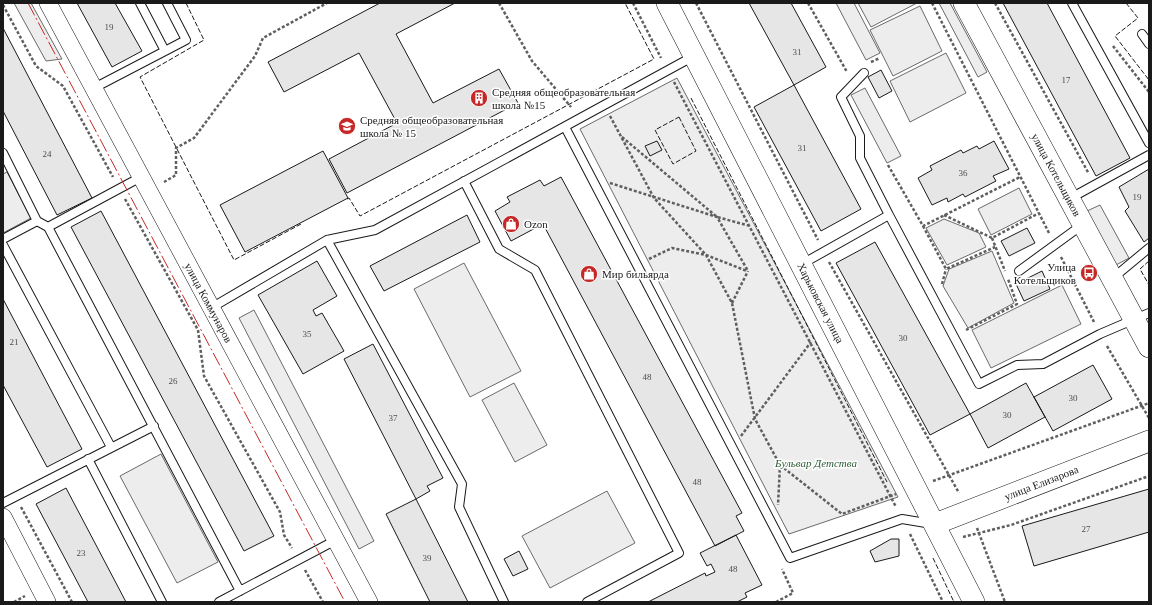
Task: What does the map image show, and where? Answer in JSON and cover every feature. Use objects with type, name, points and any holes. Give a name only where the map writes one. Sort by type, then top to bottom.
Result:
[{"type":"street","name":"улица Коммунаров","points":[[48,3],[369,602]]},
{"type":"street","name":"Харьковская улица","points":[[667,3],[974,602]]},
{"type":"street","name":"улица Котельщиков","points":[[964,3],[1112,279],[1141,316],[1149,347]]},
{"type":"street","name":"улица Елизарова","points":[[939,533],[969,511],[1149,441]]},
{"type":"street","points":[[3,517],[47,602]]},
{"type":"lane","points":[[140,3],[165,51]]},
{"type":"lane","points":[[94,88],[186,40],[167,3]]},
{"type":"lane","points":[[1072,3],[1149,143]]},
{"type":"lane","points":[[1142,34],[1149,44]]},
{"type":"lane","points":[[211,308],[327,240],[374,230],[694,56]]},
{"type":"lane","points":[[864,73],[841,97],[860,136],[860,158],[979,384],[1017,365],[1043,364],[1100,334],[1141,316]]},
{"type":"lane","points":[[565,127],[790,558],[902,519],[939,533]]},
{"type":"lane","points":[[3,154],[37,221],[48,227],[240,591]]},
{"type":"lane","points":[[1069,199],[1149,156]]},
{"type":"lane","points":[[464,181],[499,249],[535,270],[679,553],[586,602]]},
{"type":"lane","points":[[48,227],[119,189],[145,184]]},
{"type":"lane","points":[[801,265],[889,215]]},
{"type":"lane","points":[[3,239],[37,221]]},
{"type":"lane","points":[[1019,271],[1083,224]]},
{"type":"lane","points":[[327,240],[462,484],[459,507],[504,602]]},
{"type":"lane","points":[[3,245],[111,447]]},
{"type":"lane","points":[[1112,279],[1149,248]]},
{"type":"lane","points":[[3,503],[154,426]]},
{"type":"lane","points":[[88,459],[162,602]]},
{"type":"lane","points":[[219,602],[336,540]]},
{"type":"path","points":[[128,204],[145,184],[176,175],[176,148],[194,138],[255,56],[263,38],[327,3]]},
{"type":"path","points":[[500,3],[532,61],[569,104],[578,120]]},
{"type":"path","points":[[633,3],[811,342],[918,550],[943,602]]},
{"type":"path","points":[[696,3],[824,252],[969,511],[979,532],[1006,602]]},
{"type":"path","points":[[808,3],[848,74]]},
{"type":"path","points":[[932,3],[1100,334],[1149,418]]},
{"type":"path","points":[[995,3],[1095,185]]},
{"type":"path","points":[[3,5],[36,66],[64,86],[119,189],[198,330],[204,376],[280,512],[284,535],[323,602]]},
{"type":"path","points":[[1108,40],[1149,92]]},
{"type":"path","points":[[604,105],[654,198],[706,255],[732,303],[755,419],[780,465],[842,514],[889,496],[916,488],[949,474],[1149,403]]},
{"type":"path","points":[[620,135],[717,217],[748,271]]},
{"type":"path","points":[[888,165],[946,269],[941,287]]},
{"type":"path","points":[[590,176],[654,198],[750,226]]},
{"type":"path","points":[[923,226],[1020,177]]},
{"type":"path","points":[[992,238],[1039,214]]},
{"type":"path","points":[[944,215],[992,238],[1017,304],[966,331],[963,324]]},
{"type":"path","points":[[946,269],[995,247]]},
{"type":"path","points":[[637,265],[672,248],[706,255],[748,271]]},
{"type":"path","points":[[732,303],[748,271]]},
{"type":"path","points":[[732,447],[755,419],[811,342]]},
{"type":"path","points":[[770,521],[778,513],[780,465]]},
{"type":"path","points":[[918,550],[939,533],[979,532],[1011,525],[1149,476]]},
{"type":"path","points":[[16,496],[72,602]]},
{"type":"shaded area","points":[[14,3],[31,3],[62,59],[46,61]]},
{"type":"shaded area","points":[[836,3],[854,3],[880,53],[866,60]]},
{"type":"shaded area","points":[[858,3],[917,3],[871,27]]},
{"type":"shaded area","points":[[939,3],[950,3],[987,72],[978,77]]},
{"type":"shaded area","points":[[920,6],[942,51],[893,76],[870,30]]},
{"type":"shaded area","points":[[946,53],[966,93],[910,122],[890,81]]},
{"type":"shaded area","name":"Бульвар Детства","points":[[677,78],[898,497],[789,534],[580,129]]},
{"type":"shaded area","points":[[865,88],[901,156],[887,163],[851,95]]},
{"type":"shaded area","points":[[7,172],[31,218],[3,233],[3,174]]},
{"type":"shaded area","points":[[1019,188],[1032,214],[991,235],[978,209]]},
{"type":"shaded area","points":[[1100,205],[1129,258],[1116,265],[1087,211]]},
{"type":"shaded area","points":[[944,219],[979,233],[986,247],[947,265],[926,228]]},
{"type":"shaded area","points":[[992,251],[1014,303],[968,328],[943,286],[949,269]]},
{"type":"shaded area","points":[[464,263],[521,371],[470,397],[414,289]]},
{"type":"shaded area","points":[[1062,285],[1081,324],[991,368],[972,330]]},
{"type":"shaded area","points":[[254,310],[374,541],[359,549],[239,318]]},
{"type":"shaded area","points":[[514,383],[547,445],[515,462],[482,400]]},
{"type":"shaded area","points":[[161,454],[218,562],[177,583],[120,476]]},
{"type":"shaded area","points":[[607,491],[635,543],[550,588],[522,536]]},
{"type":"building","points":[[77,3],[115,3],[142,51],[112,67]]},
{"type":"building","name":"Средняя общеобразовательная школа №15","points":[[380,3],[455,3],[396,34],[433,103],[499,69],[518,103],[347,193],[329,159],[397,123],[359,53],[284,92],[268,62]]},
{"type":"building","points":[[749,3],[791,3],[826,67],[794,85]]},
{"type":"building","points":[[1003,3],[1047,3],[1130,158],[1096,176]]},
{"type":"building","points":[[3,28],[92,198],[57,215],[3,111]]},
{"type":"building","points":[[881,70],[892,91],[879,98],[868,77]]},
{"type":"building","points":[[794,85],[861,209],[821,231],[754,107]]},
{"type":"building","points":[[657,141],[662,150],[650,156],[645,146]]},
{"type":"building","points":[[994,141],[1009,169],[993,176],[996,181],[965,197],[963,194],[948,202],[947,198],[932,205],[918,178],[932,170],[930,166],[961,150],[963,153],[977,146],[979,149]]},
{"type":"building","points":[[323,151],[348,198],[245,252],[220,205]]},
{"type":"building","points":[[1149,169],[1149,238],[1144,242],[1125,211],[1129,207],[1119,187]]},
{"type":"building","points":[[561,177],[742,513],[736,516],[744,531],[715,546],[543,224],[511,241],[495,211],[510,202],[507,197],[540,180],[544,186]]},
{"type":"building","points":[[101,211],[274,536],[244,551],[71,227]]},
{"type":"building","points":[[467,215],[480,242],[384,291],[370,266]]},
{"type":"building","points":[[1027,228],[1035,243],[1009,256],[1001,241]]},
{"type":"building","points":[[875,242],[970,414],[930,435],[836,263]]},
{"type":"building","points":[[317,261],[337,296],[313,310],[316,316],[322,313],[344,351],[303,374],[258,295]]},
{"type":"building","points":[[1042,271],[1050,289],[1024,301],[1016,284]]},
{"type":"building","points":[[3,299],[82,449],[47,467],[3,385]]},
{"type":"building","points":[[373,344],[443,478],[427,486],[430,491],[416,499],[344,359]]},
{"type":"building","points":[[1093,365],[1112,399],[1053,431],[1034,397]]},
{"type":"building","points":[[1026,383],[1045,417],[988,448],[970,414]]},
{"type":"building","points":[[66,488],[126,602],[88,602],[36,504]]},
{"type":"building","points":[[1149,489],[1149,532],[1034,566],[1022,526]]},
{"type":"building","points":[[416,499],[468,602],[430,602],[386,514]]},
{"type":"building","points":[[736,535],[762,585],[745,593],[747,597],[737,602],[648,602],[705,573],[706,576],[715,572],[711,564],[707,566],[700,553]]},
{"type":"building","points":[[891,539],[899,539],[899,556],[875,562],[870,551]]},
{"type":"building","points":[[519,551],[528,569],[513,576],[504,559]]},
{"type":"fence","points":[[186,3],[204,40],[140,77],[234,260],[301,224]]},
{"type":"fence","points":[[347,199],[349,198],[360,216],[654,59],[625,3]]},
{"type":"fence","points":[[1126,3],[1138,18],[1115,36],[1149,80]]},
{"type":"fence","points":[[691,98],[887,482]]},
{"type":"fence","points":[[679,117],[696,151],[673,164],[655,130],[679,117]]},
{"type":"fence","points":[[1149,261],[1140,269],[1149,285]]},
{"type":"fence","points":[[933,558],[954,602]]},
{"type":"power","points":[[28,3],[345,602]]},
{"type":"place","name":"Средняя общеобразовательная школа №15","points":[[479,98]]},
{"type":"place","name":"Средняя общеобразовательная школа № 15","points":[[347,126]]},
{"type":"place","name":"Ozon","points":[[511,224]]},
{"type":"place","name":"Улица Котельщиков","points":[[1089,273]]},
{"type":"place","name":"Мир бильярда","points":[[589,274]]}]
